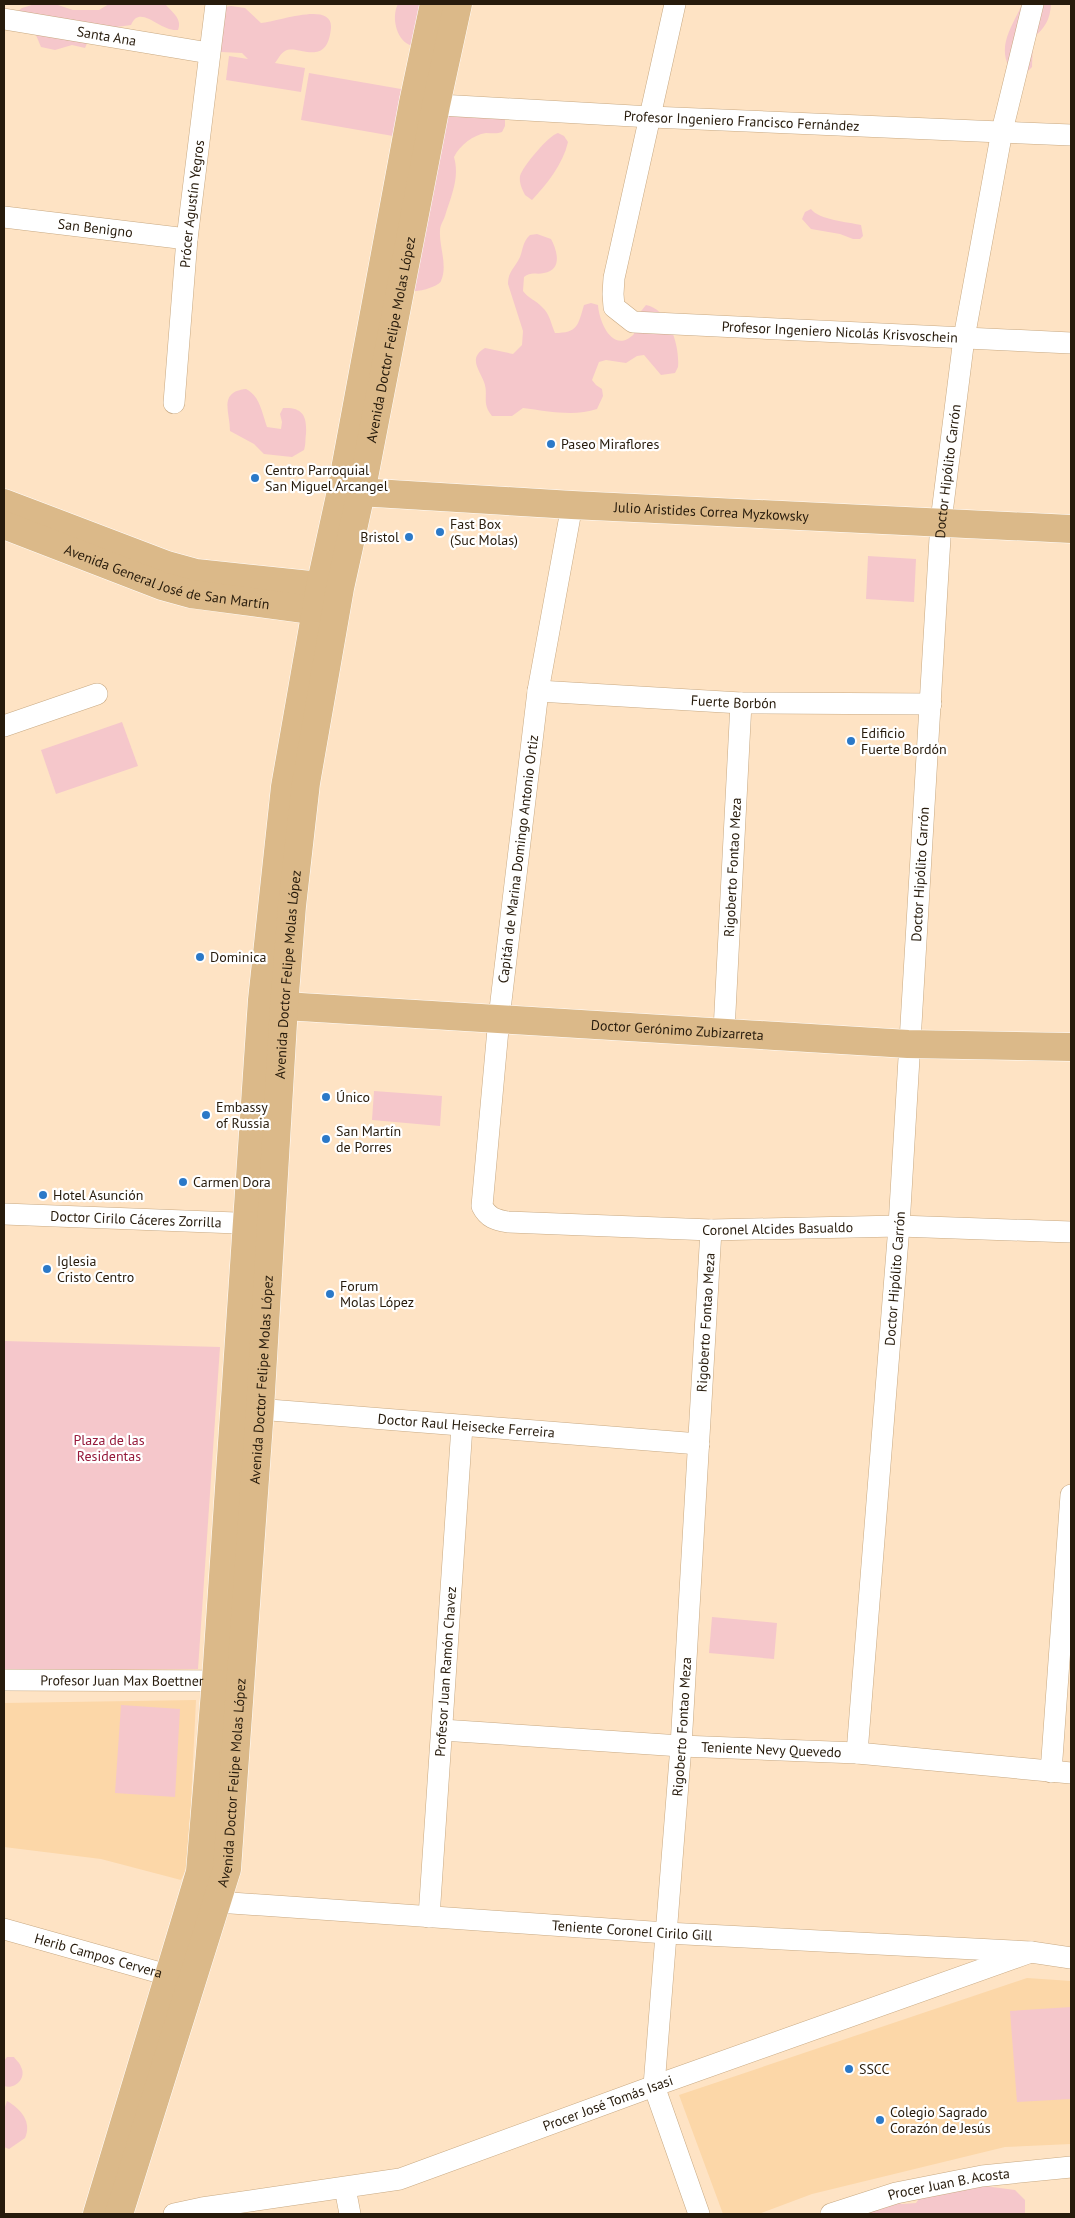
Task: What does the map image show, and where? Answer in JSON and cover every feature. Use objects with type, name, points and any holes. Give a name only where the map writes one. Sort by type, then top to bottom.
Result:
[{"type":"main road","name":"Avenida Doctor Felipe Molas López","points":[[97,2214],[180,1979],[205,1898],[200,1872],[228,1681],[247,1408],[258,1224],[262,1000],[285,787],[351,492],[424,104],[434,4]]},
{"type":"main road","name":"Avenida Doctor Felipe Molas López","points":[[424,104],[458,4]]},
{"type":"main road","name":"Julio Aristides Correa Myzkowsky","points":[[351,492],[572,505],[941,521],[1071,529]]},
{"type":"main road","name":"Avenida General José de San Martín","points":[[4,503],[167,566],[328,600]]},
{"type":"main road","name":"Avenida General José de San Martín","points":[[4,525],[162,586],[191,594],[328,600]]},
{"type":"main road","name":"Avenida Doctor Felipe Molas López","points":[[258,1224],[284,1006],[292,906],[328,600]]},
{"type":"main road","points":[[272,905],[278,924],[272,986],[284,1006]]},
{"type":"main road","name":"Doctor Gerónimo Zubizarreta","points":[[284,1006],[724,1031],[908,1044],[1071,1047]]},
{"type":"main road","name":"Avenida Doctor Felipe Molas López","points":[[119,2214],[180,1979]]},
{"type":"street","name":"Prócer Agustín Yegros","points":[[174,403],[187,239],[216,4]]},
{"type":"street","points":[[651,118],[675,4]]},
{"type":"street","name":"Doctor Hipólito Carrón","points":[[857,1752],[898,1226],[941,521],[964,338],[1002,131],[1033,4]]},
{"type":"street","name":"Santa Ana","points":[[4,20],[210,53]]},
{"type":"street","name":"Profesor Ingeniero Francisco Fernández","points":[[424,104],[651,118],[1071,134]]},
{"type":"street","name":"Profesor Ingeniero Nicolás Krisvoschein","points":[[651,118],[614,278],[614,307],[633,322],[1071,343]]},
{"type":"street","name":"San Benigno","points":[[4,217],[187,239]]},
{"type":"street","name":"Capitán de Marina Domingo Antonio Ortiz","points":[[486,1214],[482,1206],[499,1018],[538,690],[572,505]]},
{"type":"street","name":"Fuerte Borbón","points":[[538,690],[741,703],[931,704]]},
{"type":"street","points":[[4,726],[97,694]]},
{"type":"street","name":"Rigoberto Fontao Meza","points":[[724,1031],[741,703]]},
{"type":"street","name":"Doctor Cirilo Cáceres Zorrilla","points":[[4,1214],[258,1224]]},
{"type":"street","name":"Coronel Alcides Basualdo","points":[[486,1214],[494,1219],[508,1222],[711,1230],[898,1226],[1071,1232]]},
{"type":"street","name":"Rigoberto Fontao Meza","points":[[698,2214],[654,2086],[681,1746],[711,1230]]},
{"type":"street","name":"Doctor Raul Heisecke Ferreira","points":[[247,1408],[699,1444]]},
{"type":"street","name":"Profesor Juan Ramón Chavez","points":[[429,1917],[462,1426]]},
{"type":"street","points":[[1061,1772],[1071,1495]]},
{"type":"street","name":"Profesor Juan Max Boettner","points":[[4,1680],[228,1681]]},
{"type":"street","name":"Teniente Nevy Quevedo","points":[[442,1730],[681,1746],[857,1752],[1061,1772]]},
{"type":"street","name":"Teniente Coronel Cirilo Gill","points":[[205,1898],[429,1917],[666,1933],[1032,1952],[1071,1958]]},
{"type":"street","name":"Herib Campos Cervera","points":[[4,1929],[180,1979]]},
{"type":"street","name":"Procer José Tomás Isasi","points":[[174,2214],[202,2208],[400,2179],[654,2086],[1032,1952]]},
{"type":"street","name":"Procer Juan B. Acosta","points":[[831,2214],[896,2193],[982,2176],[1071,2167]]},
{"type":"street","points":[[345,2188],[350,2214]]},
{"type":"shaded area","points":[[196,1700],[188,1865],[181,1880],[101,1859],[4,1847],[4,1703]]},
{"type":"shaded area","name":"Colegio Sagrado Corazón de Jesús","points":[[1027,1978],[1071,1981],[1071,2144],[1005,2147],[812,2194],[759,2214],[723,2214],[679,2095]]},
{"type":"green space","points":[[35,4],[55,4],[73,10],[99,10],[109,4],[165,4],[176,15],[179,26],[178,30],[171,29],[145,17],[140,17],[135,19],[131,25],[109,28],[88,41],[85,48],[72,45],[55,50],[41,47],[36,35],[17,12],[22,8]]},
{"type":"green space","points":[[398,4],[426,4],[412,46],[402,39],[396,28],[395,15]]},
{"type":"green space","points":[[1022,4],[1051,4],[1046,23],[1033,38],[1032,67],[1027,72],[1009,67],[1005,50],[1008,34]]},
{"type":"green space","points":[[225,7],[245,8],[261,23],[313,14],[323,15],[329,20],[331,28],[324,48],[318,52],[290,49],[285,51],[275,63],[305,68],[301,92],[226,80],[229,56],[248,59],[242,53],[221,52],[216,48]]},
{"type":"green space","points":[[309,73],[401,89],[393,136],[301,120]]},
{"type":"green space","points":[[448,109],[505,119],[505,126],[502,132],[481,134],[467,141],[454,157],[456,172],[454,187],[440,229],[443,275],[440,283],[437,285],[424,290],[413,291]]},
{"type":"green space","points":[[558,133],[564,136],[568,142],[566,150],[554,173],[532,200],[525,195],[520,184],[520,176],[536,152]]},
{"type":"green space","points":[[811,209],[820,216],[861,225],[863,236],[860,239],[853,239],[840,234],[811,229],[802,219],[805,212]]},
{"type":"green space","points":[[537,234],[551,239],[557,259],[556,264],[550,271],[541,274],[529,274],[524,277],[523,291],[545,310],[555,333],[563,333],[573,329],[578,323],[584,305],[591,303],[598,305],[601,320],[608,334],[620,341],[634,334],[633,321],[646,305],[661,313],[675,339],[678,367],[675,373],[661,375],[644,355],[637,356],[626,363],[606,360],[599,362],[592,380],[602,389],[603,396],[597,409],[570,413],[523,408],[512,416],[492,416],[487,407],[484,382],[476,360],[480,352],[485,348],[513,354],[522,345],[523,331],[508,280],[520,257],[526,240],[530,235]]},
{"type":"green space","points":[[246,389],[257,400],[267,427],[281,429],[280,414],[283,408],[295,409],[302,414],[306,422],[304,450],[292,457],[264,454],[254,444],[230,431],[229,399],[237,391]]},
{"type":"green space","points":[[868,556],[916,559],[914,602],[866,599]]},
{"type":"green space","points":[[122,722],[138,766],[56,794],[41,750]]},
{"type":"green space","points":[[374,1091],[442,1096],[440,1126],[372,1120]]},
{"type":"green space","name":"Plaza de las Residentas","points":[[4,1341],[220,1347],[198,1669],[4,1670]]},
{"type":"green space","points":[[712,1617],[777,1623],[774,1659],[709,1653]]},
{"type":"green space","points":[[121,1705],[180,1709],[175,1797],[115,1793]]},
{"type":"green space","points":[[1071,2007],[1071,2099],[1017,2102],[1010,2011]]},
{"type":"green space","points":[[7,2057],[14,2057],[20,2064],[22,2071],[19,2082],[8,2087],[4,2086],[4,2061]]},
{"type":"green space","points":[[7,2101],[21,2112],[27,2127],[25,2138],[9,2149],[4,2147],[4,2110]]},
{"type":"green space","points":[[932,2179],[1015,2190],[1025,2200],[1025,2214],[860,2214],[888,2199],[902,2204],[916,2203]]},
{"type":"place","name":"Paseo Miraflores","points":[[551,444]]},
{"type":"place","name":"Centro Parroquial San Miguel Arcangel","points":[[255,478]]},
{"type":"place","name":"Fast Box (Suc Molas)","points":[[440,532]]},
{"type":"place","name":"Bristol","points":[[409,537]]},
{"type":"place","name":"Edificio Fuerte Bordón","points":[[851,741]]},
{"type":"place","name":"Dominica","points":[[200,957]]},
{"type":"place","name":"Único","points":[[326,1097]]},
{"type":"place","name":"Embassy of Russia","points":[[206,1115]]},
{"type":"place","name":"San Martín de Porres","points":[[326,1139]]},
{"type":"place","name":"Carmen Dora","points":[[183,1182]]},
{"type":"place","name":"Hotel Asunción","points":[[43,1195]]},
{"type":"place","name":"Iglesia Cristo Centro","points":[[47,1269]]},
{"type":"place","name":"Forum Molas López","points":[[330,1294]]},
{"type":"place","name":"SSCC","points":[[849,2069]]},
{"type":"place","name":"Colegio Sagrado Corazón de Jesús","points":[[880,2120]]}]
